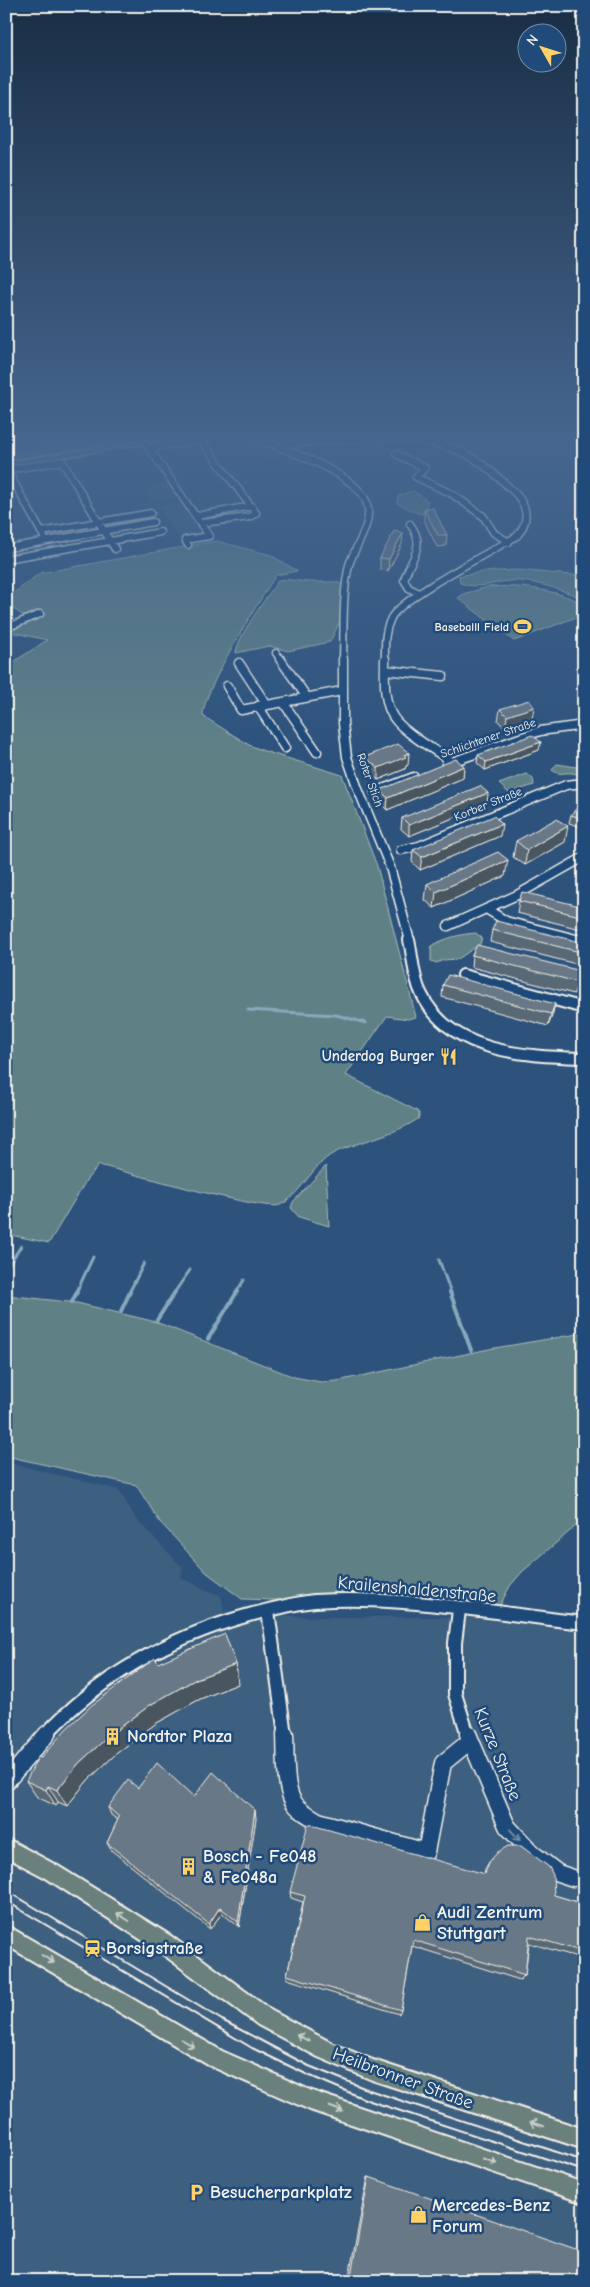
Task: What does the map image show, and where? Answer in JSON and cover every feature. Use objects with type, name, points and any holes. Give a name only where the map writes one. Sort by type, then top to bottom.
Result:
[{"type":"main road","name":"Heilbronner Straße","points":[[6,1847],[52,1872],[164,1943],[260,2015],[325,2050],[381,2073],[584,2139]]},
{"type":"main road","points":[[12,1940],[224,2062],[310,2100],[584,2192]]},
{"type":"street","points":[[8,548],[42,542]]},
{"type":"street","points":[[46,542],[52,551]]},
{"type":"street","points":[[6,559],[106,542]]},
{"type":"street","points":[[110,542],[115,549]]},
{"type":"street","name":"Roter Stich","points":[[357,542],[346,581],[342,691],[345,742],[349,763],[390,866],[409,938],[420,991],[430,1007],[453,1030],[484,1045],[534,1057],[584,1058]]},
{"type":"street","points":[[419,593],[409,588],[404,580],[420,542]]},
{"type":"street","points":[[452,762],[405,729],[392,715],[386,702],[385,637],[388,624],[400,608],[419,593],[509,542]]},
{"type":"street","points":[[6,628],[40,614]]},
{"type":"street","points":[[276,653],[306,696]]},
{"type":"street","points":[[239,663],[285,748]]},
{"type":"street","points":[[385,670],[443,676]]},
{"type":"street","points":[[227,686],[241,710],[306,696],[342,691]]},
{"type":"street","points":[[283,702],[317,752]]},
{"type":"street","name":"Schlichtener Straße","points":[[441,766],[540,731],[584,725]]},
{"type":"street","name":"Schlichtener Straße","points":[[375,792],[425,772]]},
{"type":"street","name":"Korber Straße","points":[[402,850],[419,846],[566,785],[584,783]]},
{"type":"street","points":[[448,926],[488,910],[542,882],[584,857]]},
{"type":"street","points":[[488,910],[506,921],[584,942]]},
{"type":"street","points":[[463,975],[584,1008]]},
{"type":"street","name":"Krailenshaldenstraße","points":[[6,1782],[60,1720],[106,1679],[137,1659],[189,1634],[220,1622],[322,1601],[390,1602],[584,1622]]},
{"type":"street","name":"Kurze Straße","points":[[459,1610],[455,1643],[455,1694],[470,1741],[507,1826],[532,1853],[558,1873],[573,1878]]},
{"type":"street","points":[[268,1611],[284,1726],[288,1785],[294,1801],[304,1812],[318,1821],[426,1852],[443,1763],[470,1741]]},
{"type":"shaded area","points":[[6,1462],[119,1490],[136,1519],[183,1568],[181,1578],[221,1596],[224,1611],[311,1617],[490,1617],[584,1629],[584,2281],[6,2281]]},
{"type":"green space","points":[[212,542],[219,542],[271,555],[297,571],[276,575],[221,667],[205,704],[203,716],[249,745],[342,775],[377,866],[416,1017],[408,1019],[387,1016],[346,1075],[417,1111],[419,1118],[390,1133],[343,1149],[326,1158],[294,1195],[280,1205],[269,1206],[249,1203],[99,1165],[87,1179],[49,1243],[6,1234],[6,667],[47,640],[11,632],[25,617],[6,604],[6,599],[40,573]]},
{"type":"green space","points":[[516,570],[584,576],[584,599],[529,582],[513,581],[476,586],[460,583],[459,576],[482,572]]},
{"type":"green space","points":[[282,579],[308,582],[337,582],[342,585],[341,619],[330,642],[288,651],[269,646],[236,653],[237,646],[253,617],[278,581]]},
{"type":"green space","name":"Baseballl Field","points":[[488,587],[537,589],[561,595],[584,604],[584,614],[514,641],[458,598],[463,594]]},
{"type":"green space","points":[[557,764],[576,767],[584,766],[584,775],[557,773],[552,770]]},
{"type":"green space","points":[[527,774],[533,779],[534,785],[509,793],[499,784]]},
{"type":"green space","points":[[476,933],[482,938],[480,944],[458,959],[443,960],[437,963],[431,961],[431,946],[453,937]]},
{"type":"green space","points":[[326,1166],[329,1226],[299,1217],[291,1208],[293,1202]]},
{"type":"green space","points":[[6,1295],[77,1303],[156,1322],[294,1377],[321,1382],[337,1381],[489,1349],[584,1333],[584,1519],[522,1572],[510,1586],[499,1607],[242,1599],[206,1572],[160,1522],[136,1485],[6,1456]]},
{"type":"building","points":[[388,542],[398,542],[389,559],[380,558]]},
{"type":"building","points":[[529,700],[534,707],[507,716],[500,709]]},
{"type":"building","points":[[532,735],[541,742],[486,762],[478,755]]},
{"type":"building","points":[[398,744],[409,753],[404,755],[406,757],[378,768],[365,757]]},
{"type":"building","points":[[456,759],[464,766],[388,798],[380,790]]},
{"type":"building","points":[[480,786],[488,793],[409,825],[402,818]]},
{"type":"building","points":[[584,799],[584,819],[571,815]]},
{"type":"building","points":[[494,816],[502,824],[422,857],[413,850]]},
{"type":"building","points":[[556,819],[568,826],[527,850],[516,841]]},
{"type":"building","points":[[498,852],[508,860],[436,892],[427,884]]},
{"type":"building","points":[[522,892],[584,907],[584,917],[519,901]]},
{"type":"building","points":[[496,921],[584,943],[584,953],[492,930]]},
{"type":"building","points":[[477,945],[581,971],[577,982],[472,955]]},
{"type":"building","points":[[448,975],[555,1004],[551,1014],[443,985]]},
{"type":"building","points":[[225,1634],[236,1664],[196,1679],[150,1705],[110,1735],[79,1763],[57,1790],[48,1786],[46,1790],[26,1781],[38,1757],[41,1758],[66,1729],[92,1705],[155,1658],[158,1663]]},
{"type":"building","name":"Bosch - Fe048 & Fe048a","points":[[157,1763],[194,1797],[213,1772],[255,1810],[238,1922],[220,1907],[209,1924],[107,1843],[119,1817],[108,1807],[128,1780],[138,1788]]},
{"type":"building","points":[[584,1819],[584,1860],[583,1860]]},
{"type":"building","name":"Audi Zentrum Stuttgart","points":[[308,1824],[485,1874],[489,1862],[498,1852],[508,1846],[521,1846],[549,1867],[553,1875],[554,1895],[584,1904],[584,1952],[529,1936],[525,1975],[413,1940],[401,2010],[287,1975],[305,1896],[290,1892]]},
{"type":"building","name":"Mercedes-Benz Forum","points":[[369,2177],[584,2252],[584,2281],[350,2281]]},
{"type":"waterway","points":[[248,1010],[336,1015],[366,1023]]},
{"type":"waterway","points":[[6,1269],[21,1246]]},
{"type":"waterway","points":[[76,1293],[93,1257]]},
{"type":"waterway","points":[[439,1260],[451,1293]]},
{"type":"waterway","points":[[129,1293],[144,1263]]},
{"type":"waterway","points":[[174,1293],[190,1270]]},
{"type":"waterway","points":[[236,1293],[244,1280]]},
{"type":"waterway","points":[[72,1302],[77,1292]]},
{"type":"waterway","points":[[121,1311],[130,1292]]},
{"type":"waterway","points":[[157,1320],[175,1292]]},
{"type":"waterway","points":[[208,1339],[237,1292]]},
{"type":"waterway","points":[[450,1292],[471,1350]]},
{"type":"tram line","points":[[6,1890],[222,2020],[309,2066],[369,2090],[584,2161]]},
{"type":"tram line","points":[[6,1901],[252,2048],[308,2075],[367,2100],[584,2171]]},
{"type":"place","name":"Baseballl Field","points":[[523,627]]},
{"type":"place","name":"Underdog Burger","points":[[448,1056]]},
{"type":"place","name":"Nordtor Plaza","points":[[113,1736]]},
{"type":"place","name":"Bosch - Fe048 & Fe048a","points":[[189,1866]]},
{"type":"place","name":"Audi Zentrum Stuttgart","points":[[423,1922]]},
{"type":"place","name":"Borsigstraße","points":[[92,1948]]},
{"type":"place","name":"Besucherparkplatz","points":[[196,2192]]},
{"type":"place","name":"Mercedes-Benz Forum","points":[[418,2215]]}]
